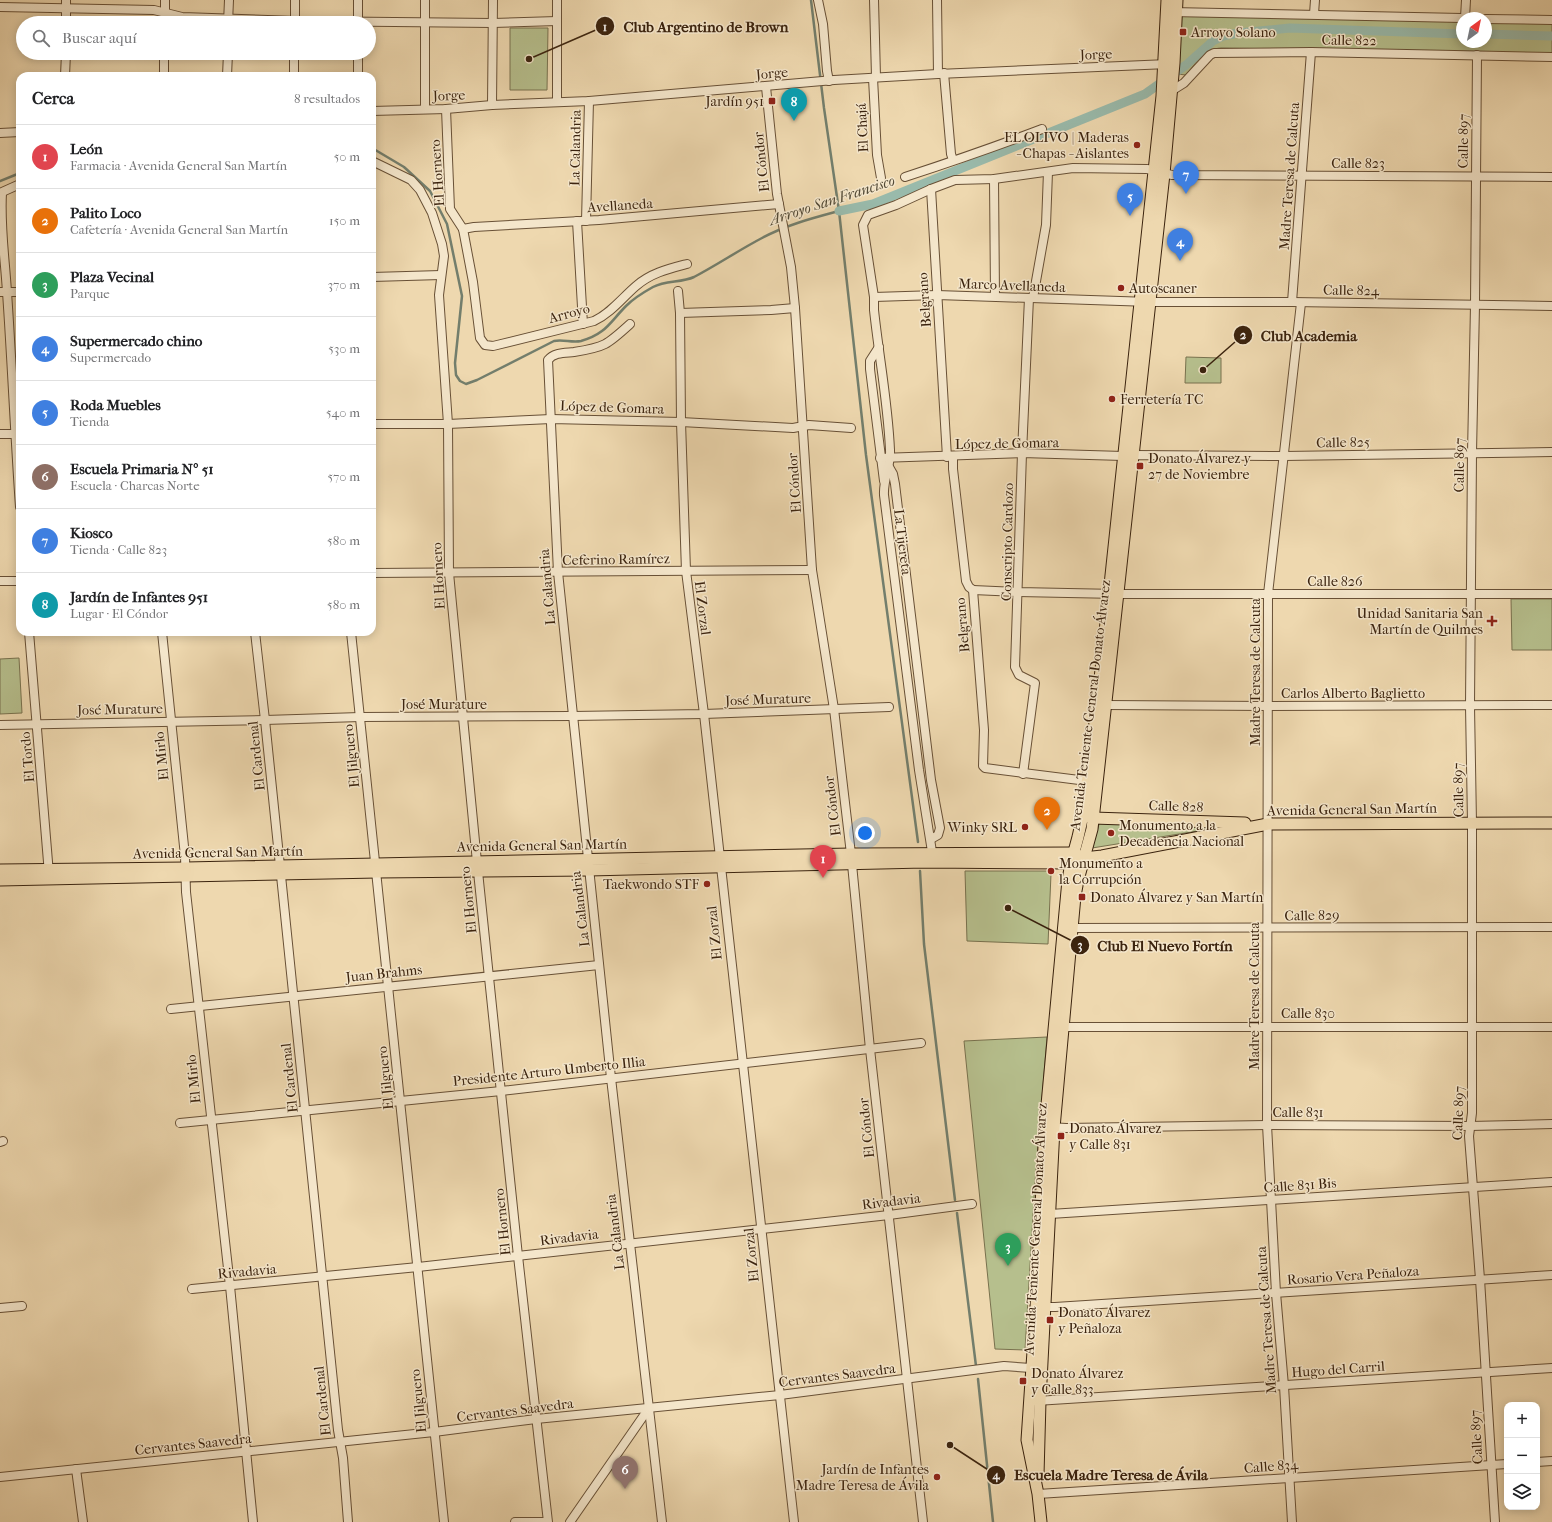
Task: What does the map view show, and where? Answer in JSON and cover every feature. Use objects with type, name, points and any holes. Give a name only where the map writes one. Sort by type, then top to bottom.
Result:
[{"type":"main road","name":"Avenida Teniente General Donato Álvarez","points":[[1166,0],[1172,12]]},
{"type":"main road","name":"Avenida Teniente General Donato Álvarez","points":[[1035,1401],[1031,1368],[1040,1307],[1050,1214],[1050,1127],[1063,1027],[1075,896],[1091,834],[1088,816],[1087,781],[1113,594],[1167,94],[1172,12],[1177,0]]},
{"type":"main road","name":"Avenida Teniente General Donato Álvarez","points":[[1041,1522],[1038,1494],[1035,1401],[1056,1001],[1072,858],[1078,837],[1088,816],[1106,705],[1113,594]]},
{"type":"main road","name":"Calle 828","points":[[1088,816],[1268,824]]},
{"type":"main road","name":"Avenida General San Martín","points":[[0,880],[49,875],[376,868],[852,859],[1084,858],[1102,856],[1268,824],[1552,823]]},
{"type":"main road","name":"Avenida General San Martín","points":[[0,870],[49,875]]},
{"type":"street","points":[[165,0],[165,13]]},
{"type":"street","points":[[228,16],[229,0]]},
{"type":"street","points":[[295,0],[295,16]]},
{"type":"street","points":[[358,0],[358,16]]},
{"type":"street","points":[[425,0],[425,109]]},
{"type":"street","points":[[492,105],[493,0]]},
{"type":"street","name":"La Calandria","points":[[557,0],[557,102]]},
{"type":"street","points":[[818,0],[823,24],[827,71],[824,82]]},
{"type":"street","name":"El Chajá","points":[[874,0],[874,77],[877,155],[881,178]]},
{"type":"street","points":[[937,0],[941,73],[953,160]]},
{"type":"street","points":[[1314,14],[1315,0]]},
{"type":"street","points":[[1465,12],[1466,0]]},
{"type":"street","points":[[66,4],[66,16]]},
{"type":"street","points":[[0,7],[66,4],[154,10],[175,16]]},
{"type":"street","name":"Calle 822","points":[[1172,12],[1456,18]]},
{"type":"street","points":[[1492,19],[1552,20]]},
{"type":"street","points":[[376,23],[493,23],[557,21]]},
{"type":"street","name":"Calle 822","points":[[1167,94],[1184,83],[1210,55],[1214,53],[1311,52],[1552,57]]},
{"type":"street","name":"Madre Teresa de Calcuta","points":[[1292,1522],[1288,1478],[1284,1386],[1276,1292],[1267,1125],[1268,594],[1284,456],[1297,302],[1311,52]]},
{"type":"street","name":"Calle 897","points":[[1477,56],[1470,706],[1472,823],[1472,1113],[1469,1136],[1480,1279],[1490,1465],[1495,1522]]},
{"type":"street","points":[[65,72],[66,60]]},
{"type":"street","points":[[164,60],[164,72]]},
{"type":"street","points":[[227,72],[228,60]]},
{"type":"street","points":[[294,60],[294,72]]},
{"type":"street","points":[[358,60],[358,72]]},
{"type":"street","name":"Jorge","points":[[376,111],[446,109],[492,105],[589,101],[874,77],[941,73],[1170,64]]},
{"type":"street","name":"El Cóndor","points":[[766,87],[778,204],[788,245],[795,308],[812,570],[834,710],[852,859],[870,1049],[923,1522]]},
{"type":"street","name":"La Calandria","points":[[586,221],[589,101]]},
{"type":"street","name":"El Hornero","points":[[446,109],[450,209],[463,229],[474,282],[480,338],[484,345],[489,346]]},
{"type":"street","points":[[905,176],[978,153],[1042,128]]},
{"type":"street","points":[[0,133],[16,132]]},
{"type":"street","name":"El Hornero","points":[[376,163],[411,180],[415,184],[432,213],[442,244],[444,256],[439,295],[448,424],[449,573],[518,1256],[547,1522]]},
{"type":"street","points":[[930,189],[954,180],[994,179],[1081,168],[1147,169],[1159,172]]},
{"type":"street","name":"Conscripto Cardozo","points":[[1023,774],[1035,683],[1020,675],[1015,667],[1022,453],[1031,298],[1044,238],[1048,172]]},
{"type":"street","name":"Calle 823","points":[[1159,172],[1303,176],[1552,177]]},
{"type":"street","points":[[994,179],[995,296]]},
{"type":"street","points":[[16,186],[1,193],[0,226],[4,292],[16,423]]},
{"type":"street","name":"La Tijereta","points":[[930,189],[896,205],[868,215],[863,225],[874,297],[874,310],[889,428],[890,458],[889,467],[884,482],[884,495],[907,681],[933,858]]},
{"type":"street","name":"Belgrano","points":[[930,189],[950,457],[953,469],[966,581],[969,587],[973,590],[984,730],[982,766],[985,768],[1023,774]]},
{"type":"street","name":"Avellaneda","points":[[463,229],[474,227],[586,221],[778,204]]},
{"type":"street","points":[[577,221],[583,324]]},
{"type":"street","name":"Arroyo","points":[[489,346],[594,321],[605,315],[636,286],[656,273],[687,264]]},
{"type":"street","points":[[376,277],[441,275]]},
{"type":"street","name":"El Zorzal","points":[[678,291],[680,313],[681,422],[686,571],[704,714],[794,1522]]},
{"type":"street","points":[[4,292],[16,292]]},
{"type":"street","name":"Marco Avellaneda","points":[[874,297],[937,295],[995,296],[1145,302]]},
{"type":"street","name":"Calle 824","points":[[1145,302],[1297,302],[1552,306]]},
{"type":"street","points":[[680,313],[795,308]]},
{"type":"street","name":"La Calandria","points":[[630,324],[604,346],[556,355],[550,357],[548,360],[558,572],[611,1078],[662,1522]]},
{"type":"street","points":[[879,347],[870,361],[870,369],[884,482]]},
{"type":"street","name":"López de Gomara","points":[[376,424],[448,424],[551,419],[681,422],[793,428],[809,425],[851,428]]},
{"type":"street","points":[[0,434],[16,434]]},
{"type":"street","name":"Calle 825","points":[[1129,455],[1284,456],[1552,452]]},
{"type":"street","name":"López de Gomara","points":[[880,458],[950,457],[1022,453],[1129,455]]},
{"type":"street","points":[[889,467],[893,474],[895,484],[930,768],[940,828],[938,835],[931,839]]},
{"type":"street","name":"Ceferino Ramírez","points":[[376,573],[812,570]]},
{"type":"street","points":[[0,581],[16,581]]},
{"type":"street","points":[[973,590],[1113,594]]},
{"type":"street","name":"Calle 826","points":[[1113,594],[1552,594]]},
{"type":"street","name":"El Tordo","points":[[30,636],[49,875]]},
{"type":"street","name":"El Mirlo","points":[[162,636],[198,1006],[230,1286],[253,1522]]},
{"type":"street","name":"El Cardenal","points":[[256,636],[266,720],[293,996],[340,1442],[343,1458],[348,1522]]},
{"type":"street","name":"El Jilguero","points":[[351,636],[444,1522]]},
{"type":"street","points":[[907,681],[919,681]]},
{"type":"street","name":"Carlos Alberto Baglietto","points":[[1106,705],[1552,705]]},
{"type":"street","name":"José Murature","points":[[0,725],[360,717],[704,714],[889,707]]},
{"type":"street","points":[[920,775],[930,768]]},
{"type":"street","points":[[1023,774],[1087,781]]},
{"type":"street","name":"Calle 829","points":[[1072,928],[1268,929],[1552,927]]},
{"type":"street","name":"Juan Brahms","points":[[171,1009],[600,964]]},
{"type":"street","name":"Calle 830","points":[[1063,1027],[1552,1027]]},
{"type":"street","name":"Presidente Arturo Umberto Illia","points":[[180,1123],[501,1091],[921,1043]]},
{"type":"street","name":"Calle 831","points":[[1050,1127],[1267,1125],[1470,1126],[1552,1124]]},
{"type":"street","name":"Calle 831 Bis","points":[[1050,1214],[1552,1182]]},
{"type":"street","name":"Rivadavia","points":[[192,1289],[418,1267],[630,1242],[888,1215],[972,1204]]},
{"type":"street","name":"Rosario Vera Peñaloza","points":[[1040,1307],[1552,1275]]},
{"type":"street","points":[[0,1308],[22,1306]]},
{"type":"street","name":"Cervantes Saavedra","points":[[0,1477],[434,1432],[536,1419],[780,1395],[1004,1366],[1031,1368]]},
{"type":"street","name":"Hugo del Carril","points":[[1035,1401],[1552,1368]]},
{"type":"street","points":[[570,1522],[649,1408]]},
{"type":"street","points":[[1540,1462],[1552,1461]]},
{"type":"street","name":"Calle 834","points":[[1038,1494],[1504,1464]]},
{"type":"street","points":[[76,1469],[83,1522]]},
{"type":"street","points":[[515,1522],[547,1522]]},
{"type":"green space","points":[[1181,16],[1456,21],[1456,48],[1492,48],[1492,21],[1552,22],[1552,53],[1221,48],[1210,51],[1201,57],[1186,75],[1177,74]]},
{"type":"green space","points":[[510,28],[548,28],[547,90],[510,90]]},
{"type":"green space","points":[[1186,357],[1221,358],[1221,383],[1185,383]]},
{"type":"green space","points":[[1511,599],[1552,599],[1552,650],[1512,650]]},
{"type":"green space","points":[[19,658],[22,713],[0,714],[0,659]]},
{"type":"green space","points":[[1100,821],[1211,826],[1210,829],[1092,848]]},
{"type":"green space","points":[[965,871],[1048,871],[1051,874],[1048,944],[967,941]]},
{"type":"green space","points":[[1047,1037],[1035,1182],[1025,1350],[995,1349],[964,1041]]},
{"type":"waterway","points":[[811,0],[824,108],[839,211],[866,455],[918,842]]},
{"type":"waterway","name":"Arroyo San Francisco","points":[[839,211],[873,204],[1145,94],[1186,65],[1213,41],[1223,36],[1238,33],[1290,28],[1456,34]]},
{"type":"waterway","name":"Arroyo San Francisco","points":[[1492,34],[1552,36]]},
{"type":"waterway","name":"Arroyo San Francisco","points":[[376,150],[404,167],[430,191],[447,224],[462,296],[455,363],[456,375],[460,381],[466,384],[477,380],[554,341],[581,341],[596,335],[607,327],[626,306],[642,293],[653,287],[663,283],[694,277],[771,233],[800,222],[839,211]]},
{"type":"waterway","name":"Arroyo San Francisco","points":[[0,181],[16,175]]},
{"type":"waterway","points":[[920,871],[924,944],[955,1200]]},
{"type":"waterway","points":[[957,1213],[976,1366]]},
{"type":"waterway","points":[[978,1379],[993,1522]]},
{"type":"place","name":"Arroyo Solano","points":[[1183,32]]},
{"type":"place","name":"Club Argentino de Brown","points":[[529,59]]},
{"type":"place","name":"Jardín 951","points":[[772,101]]},
{"type":"place","name":"Jardín de Infantes 951","points":[[794,121]]},
{"type":"place","name":"EL OLIVO | Maderas - Chapas - Aislantes","points":[[1137,145]]},
{"type":"place","name":"Kiosco","points":[[1186,194]]},
{"type":"place","name":"Roda Muebles","points":[[1130,216]]},
{"type":"place","name":"Supermercado chino","points":[[1180,261]]},
{"type":"place","name":"Autoscaner","points":[[1121,288]]},
{"type":"place","name":"Club Academia","points":[[1203,370]]},
{"type":"place","name":"Ferretería TC","points":[[1112,399]]},
{"type":"place","name":"Donato Álvarez y 27 de Noviembre","points":[[1140,466]]},
{"type":"place","name":"Unidad Sanitaria San Martín de Quilmes","points":[[1492,621]]},
{"type":"place","name":"Winky SRL","points":[[1025,827]]},
{"type":"place","name":"Palito Loco","points":[[1047,830]]},
{"type":"place","name":"Monumento a la Decadencia Nacional","points":[[1111,833]]},
{"type":"place","name":"Monumento a la Corrupción","points":[[1051,871]]},
{"type":"place","name":"León","points":[[823,878]]},
{"type":"place","name":"Taekwondo STF","points":[[707,884]]},
{"type":"place","name":"Donato Álvarez y San Martín","points":[[1082,897]]},
{"type":"place","name":"Club El Nuevo Fortín","points":[[1008,908]]},
{"type":"place","name":"Donato Álvarez y Calle 831","points":[[1061,1136]]},
{"type":"place","name":"Plaza Vecinal","points":[[1008,1266]]},
{"type":"place","name":"Donato Álvarez y Peñaloza","points":[[1050,1320]]},
{"type":"place","name":"Donato Álvarez y Calle 833","points":[[1023,1381]]},
{"type":"place","name":"Escuela Madre Teresa de Ávila","points":[[950,1445]]},
{"type":"place","name":"Jardín de Infantes Madre Teresa de Ávila","points":[[937,1477]]},
{"type":"place","name":"Escuela Primaria Nº 51","points":[[625,1489]]}]
